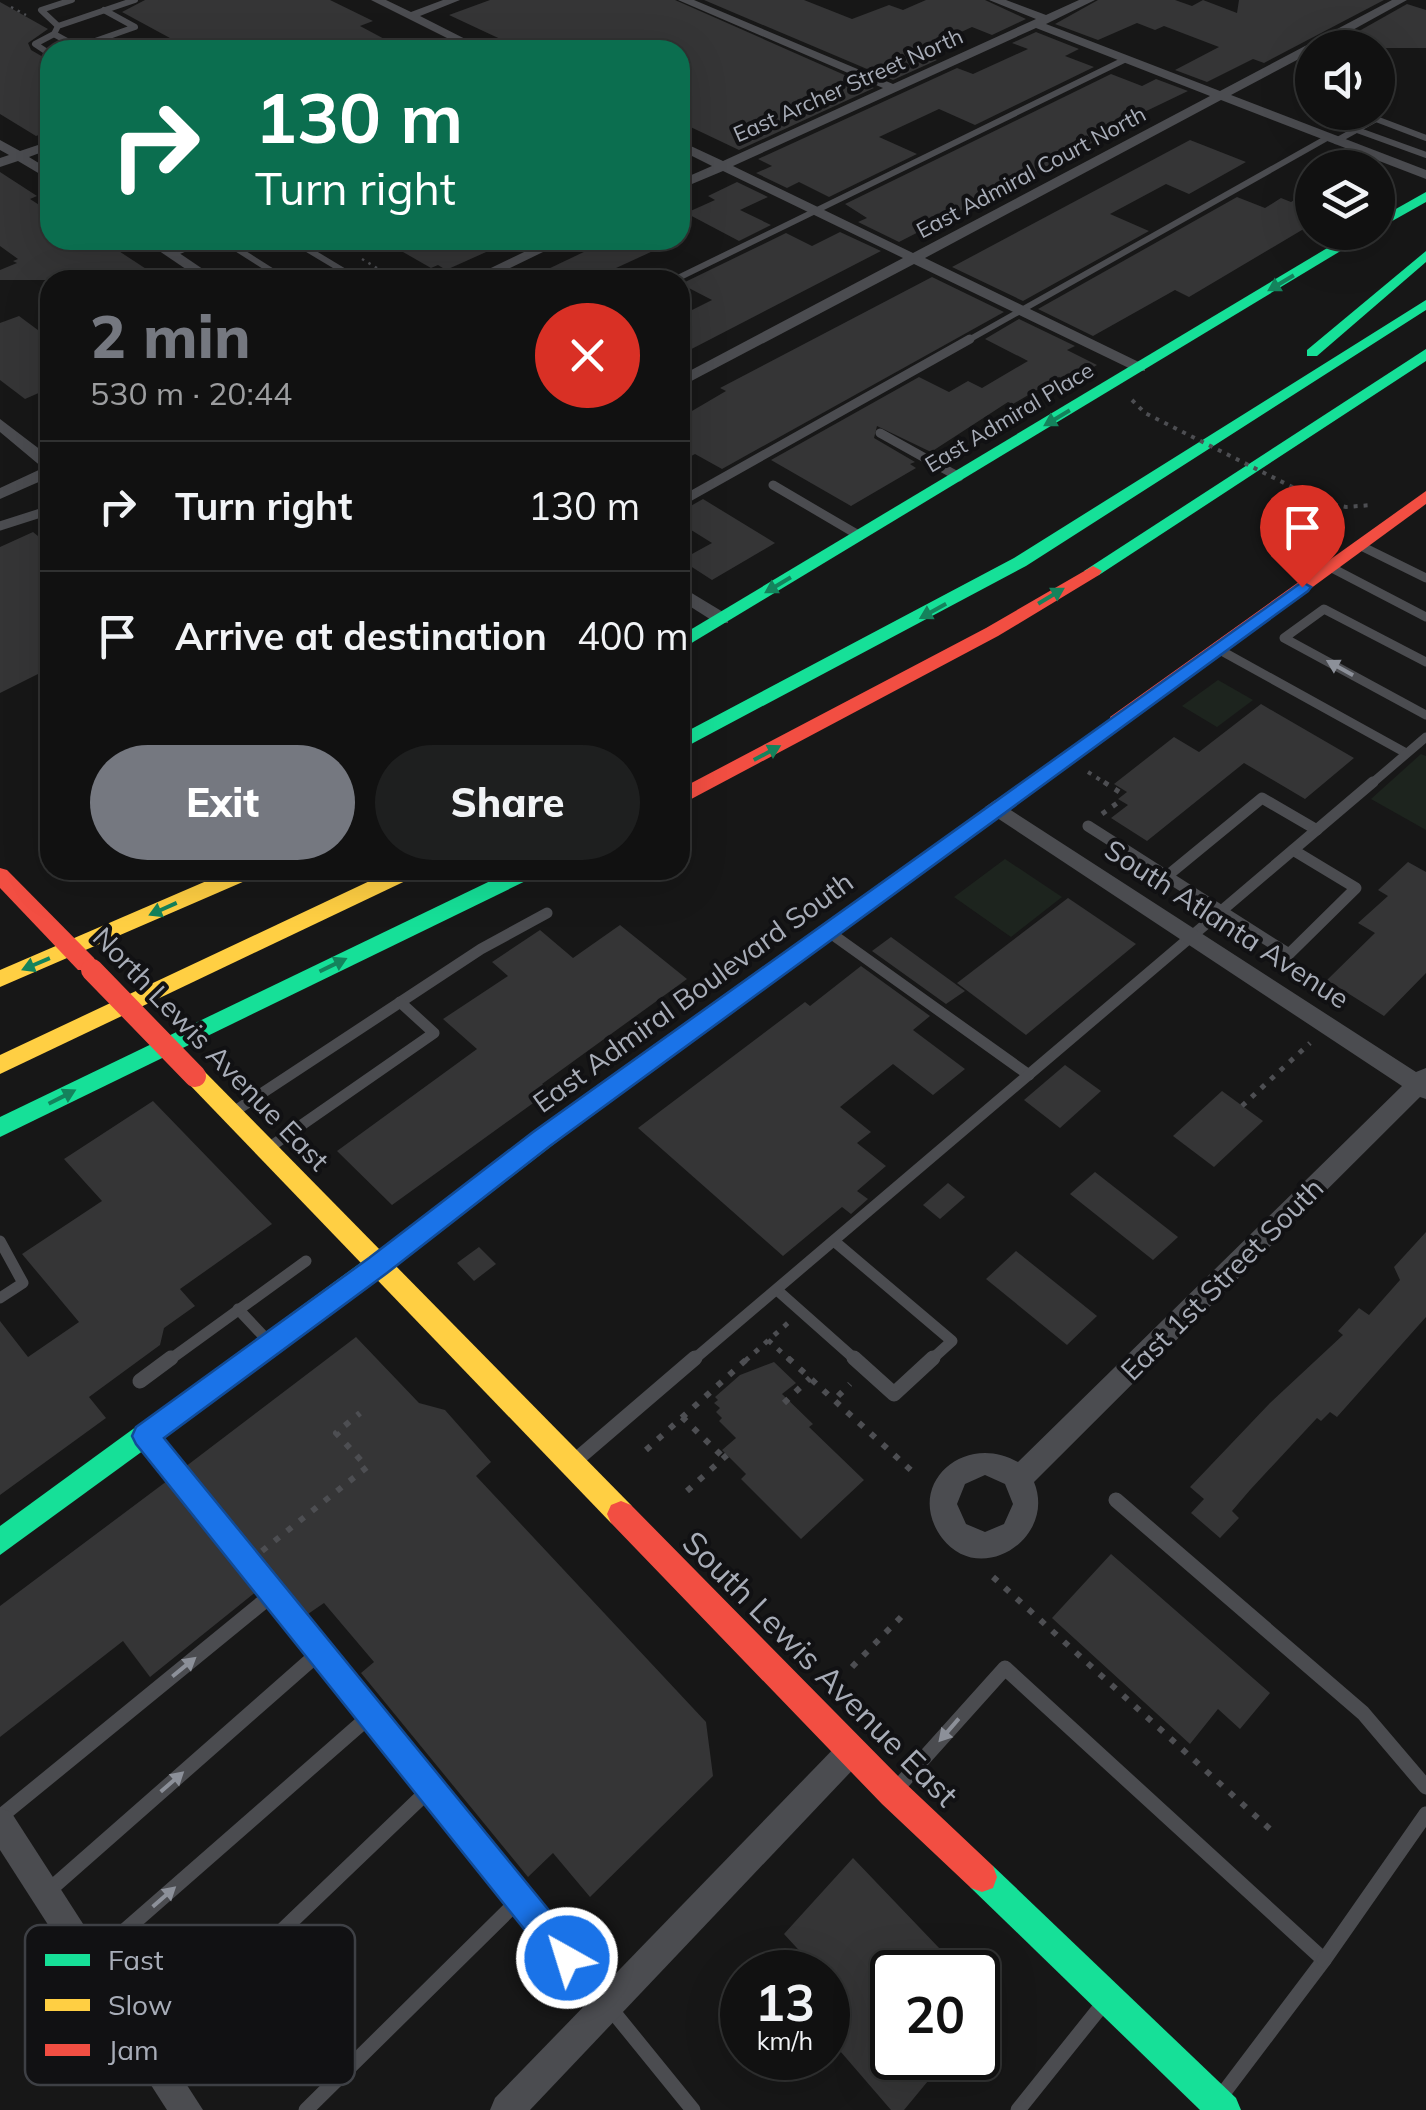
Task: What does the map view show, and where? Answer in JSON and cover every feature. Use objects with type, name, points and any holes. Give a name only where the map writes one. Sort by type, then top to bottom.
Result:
[{"type":"main road","points":[[1395,215],[1426,196]]},
{"type":"main road","name":"East Admiral Place","points":[[690,638],[1334,250]]},
{"type":"main road","points":[[1220,438],[1381,291],[1426,256]]},
{"type":"main road","points":[[690,738],[1005,570],[1220,438],[1426,304]]},
{"type":"main road","points":[[690,793],[992,632],[1106,563],[1426,354]]},
{"type":"main road","points":[[1326,419],[1426,377]]},
{"type":"main road","name":"East Admiral Boulevard South","points":[[0,1542],[995,807],[1047,774],[1423,501]]},
{"type":"main road","name":"North Lewis Avenue East","points":[[0,875],[378,1266]]},
{"type":"main road","points":[[0,979],[229,880]]},
{"type":"main road","points":[[0,1064],[390,880]]},
{"type":"main road","points":[[0,1128],[510,880]]},
{"type":"main road","name":"South Lewis Avenue East","points":[[378,1266],[893,1793],[1109,1995],[1220,2106]]},
{"type":"street","points":[[377,0],[459,40]]},
{"type":"street","points":[[410,16],[454,0]]},
{"type":"street","points":[[684,0],[895,88]]},
{"type":"street","points":[[995,0],[1126,59],[1426,176]]},
{"type":"street","name":"East Archer Street North","points":[[690,181],[1090,0]]},
{"type":"street","name":"East Admiral Court North","points":[[690,377],[1401,0]]},
{"type":"street","points":[[0,144],[40,170]]},
{"type":"street","points":[[0,164],[40,149]]},
{"type":"street","points":[[690,150],[1140,368]]},
{"type":"street","points":[[166,250],[197,270]]},
{"type":"street","points":[[495,270],[540,250]]},
{"type":"street","points":[[0,424],[40,459]]},
{"type":"street","points":[[0,494],[40,473]]},
{"type":"street","points":[[690,598],[722,619]]},
{"type":"street","name":"South Atlanta Avenue","points":[[995,807],[1423,1084]]},
{"type":"street","name":"East 1st Street South","points":[[1017,1481],[1423,1084]]},
{"type":"street","points":[[507,2110],[852,1750]]},
{"type":"street","points":[[0,1820],[67,1925]]},
{"type":"street","points":[[170,2085],[186,2110]]},
{"type":"lane","points":[[70,40],[56,30],[41,10],[72,0]]},
{"type":"lane","points":[[110,0],[120,5]]},
{"type":"lane","points":[[41,40],[56,30],[135,0]]},
{"type":"lane","points":[[102,40],[135,27],[104,10]]},
{"type":"lane","points":[[690,272],[1126,59]]},
{"type":"lane","points":[[1395,126],[1426,138]]},
{"type":"lane","points":[[690,496],[1331,140],[1358,130],[1426,155]]},
{"type":"lane","points":[[172,254],[182,250]]},
{"type":"lane","points":[[240,250],[270,270]]},
{"type":"lane","points":[[309,250],[342,270]]},
{"type":"lane","points":[[880,433],[959,476]]},
{"type":"lane","points":[[773,485],[860,536]]},
{"type":"lane","points":[[0,526],[40,513]]},
{"type":"lane","points":[[1359,545],[1426,578]]},
{"type":"lane","points":[[1330,567],[1426,617]]},
{"type":"lane","points":[[1426,662],[1324,608],[1284,638],[1426,715]]},
{"type":"lane","points":[[1218,649],[1406,754]]},
{"type":"lane","points":[[572,1464],[1426,737]]},
{"type":"lane","points":[[1167,876],[1262,798],[1317,830]]},
{"type":"lane","points":[[1088,826],[1289,954],[1356,888],[1293,850]]},
{"type":"lane","points":[[231,1114],[481,949],[548,913]]},
{"type":"lane","points":[[828,932],[1029,1075]]},
{"type":"lane","points":[[266,1150],[434,1032],[400,1002]]},
{"type":"lane","points":[[0,1241],[23,1283],[0,1298]]},
{"type":"lane","points":[[777,1290],[894,1394],[952,1341],[834,1241]]},
{"type":"lane","points":[[140,1381],[306,1261]]},
{"type":"lane","points":[[238,1310],[271,1344]]},
{"type":"lane","points":[[146,1436],[693,2110]]},
{"type":"lane","points":[[1116,1500],[1363,1712],[1426,1787]]},
{"type":"lane","points":[[0,1820],[273,1594]]},
{"type":"lane","points":[[46,1892],[320,1652]]},
{"type":"lane","points":[[893,1793],[1005,1668],[1324,1960]]},
{"type":"lane","points":[[132,1925],[371,1715]]},
{"type":"lane","points":[[288,1925],[431,1788]]},
{"type":"lane","points":[[1220,2106],[1426,1814]]},
{"type":"lane","points":[[355,2062],[520,1899]]},
{"type":"lane","points":[[1018,2110],[1109,1995]]},
{"type":"lane","points":[[306,2110],[331,2085]]},
{"type":"path","points":[[11,7],[22,13]]},
{"type":"path","points":[[1132,400],[1145,414],[1324,504],[1370,504],[1385,508]]},
{"type":"path","points":[[1092,774],[1124,794]]},
{"type":"path","points":[[1242,1106],[1312,1041]]},
{"type":"path","points":[[646,1450],[801,1311]]},
{"type":"path","points":[[768,1340],[914,1473]]},
{"type":"path","points":[[784,1403],[810,1378]]},
{"type":"path","points":[[248,1562],[367,1467],[336,1432],[360,1413]]},
{"type":"path","points":[[682,1417],[726,1456],[687,1490]]},
{"type":"path","points":[[993,1577],[1270,1830]]},
{"type":"path","points":[[852,1667],[902,1616]]},
{"type":"shaded area","points":[[1218,680],[1253,700],[1217,727],[1182,706]]},
{"type":"shaded area","points":[[1421,754],[1426,756],[1426,830],[1371,799]]},
{"type":"shaded area","points":[[1005,859],[1062,897],[1011,937],[954,897]]},
{"type":"building","points":[[145,0],[330,0],[373,21],[360,26],[386,40],[174,40],[122,12]]},
{"type":"building","points":[[490,0],[675,0],[874,88],[739,150],[690,127],[690,40],[503,40],[449,15]]},
{"type":"building","points":[[704,0],[804,0],[852,19],[889,5],[903,10],[926,0],[985,0],[1026,19],[992,35],[972,27],[918,52],[937,60],[893,80]]},
{"type":"building","points":[[1098,0],[1175,0],[1192,6],[1203,0],[1237,13],[1239,0],[1384,0],[1327,30],[1295,30],[1295,47],[1264,63],[1253,59],[1207,82],[1175,70],[1219,47],[1164,26],[1155,30],[1137,23],[1098,40],[1055,24]]},
{"type":"building","points":[[0,2],[48,29],[28,43],[40,55],[40,135],[36,136],[0,114]]},
{"type":"building","points":[[1407,4],[1426,10],[1426,48],[1395,48],[1395,30],[1361,30]]},
{"type":"building","points":[[1036,32],[1079,49],[1065,56],[1094,67],[975,125],[939,109],[879,137],[917,154],[829,197],[799,182],[787,188],[756,173],[772,166],[758,159],[957,68],[973,74],[1028,49],[1012,43]]},
{"type":"building","points":[[1111,74],[1142,86],[1156,79],[1188,91],[899,242],[858,222],[867,218],[845,204]]},
{"type":"building","points":[[1190,140],[1246,162],[1189,194],[1166,184],[1110,214],[1149,231],[1023,301],[952,267]]},
{"type":"building","points":[[0,172],[37,196],[30,199],[40,206],[40,250],[117,250],[148,270],[40,270],[40,280],[0,280],[0,270],[18,259],[0,246]]},
{"type":"building","points":[[737,182],[768,197],[740,210],[771,225],[739,241],[690,215],[690,211],[715,200],[708,196]]},
{"type":"building","points":[[1237,197],[1265,208],[1281,198],[1295,200],[1295,234],[1189,297],[1175,290],[1093,336],[1038,309]]},
{"type":"building","points":[[840,232],[881,251],[690,350],[690,311],[712,300],[690,289],[690,280],[786,233],[812,246]]},
{"type":"building","points":[[400,250],[491,250],[446,270],[438,265],[431,268]]},
{"type":"building","points":[[588,250],[655,250],[612,270],[546,270]]},
{"type":"building","points":[[932,277],[1004,312],[722,469],[695,454],[690,457],[690,412],[726,391],[720,388]]},
{"type":"building","points":[[19,316],[40,332],[40,392],[25,399],[0,380],[0,323]]},
{"type":"building","points":[[1019,319],[1075,346],[1067,350],[1097,365],[1069,381],[1059,377],[1013,404],[1008,402],[931,452],[877,426],[874,438],[915,462],[910,464],[916,468],[851,506],[771,460],[919,377],[949,392],[968,381],[982,388],[1028,361],[985,339]]},
{"type":"building","points":[[703,499],[775,543],[712,580],[690,566],[690,555],[712,543],[690,529],[690,506]]},
{"type":"building","points":[[33,532],[40,538],[40,673],[0,693],[0,547]]},
{"type":"building","points":[[1261,704],[1354,758],[1305,799],[1244,763],[1147,841],[1111,818],[1128,805],[1118,799],[1127,792],[1114,784],[1174,737],[1199,752]]},
{"type":"building","points":[[1408,862],[1426,872],[1426,973],[1384,1016],[1327,980],[1375,933],[1358,923],[1388,896],[1378,890]]},
{"type":"building","points":[[1068,898],[1136,944],[1026,1035],[957,983]]},
{"type":"building","points":[[620,925],[687,979],[542,1084],[550,1091],[392,1205],[337,1151],[477,1049],[443,1019],[508,976],[492,962],[540,930],[573,958]]},
{"type":"building","points":[[891,937],[965,991],[946,1004],[872,951]]},
{"type":"building","points":[[861,966],[930,1016],[913,1030],[965,1069],[933,1095],[893,1064],[840,1107],[871,1132],[857,1143],[886,1166],[857,1191],[868,1199],[851,1214],[842,1207],[783,1256],[638,1128],[805,1002],[810,1006]]},
{"type":"building","points":[[1065,1065],[1101,1091],[1060,1128],[1024,1100]]},
{"type":"building","points":[[1222,1091],[1263,1121],[1214,1167],[1173,1136]]},
{"type":"building","points":[[153,1101],[272,1224],[180,1289],[195,1306],[164,1328],[160,1345],[89,1397],[106,1418],[0,1495],[0,1321],[28,1357],[79,1322],[22,1254],[102,1201],[64,1159]]},
{"type":"building","points":[[1095,1172],[1178,1237],[1153,1260],[1070,1194]]},
{"type":"building","points":[[948,1183],[965,1197],[940,1219],[923,1205]]},
{"type":"building","points":[[1426,1232],[1426,1317],[1337,1417],[1330,1412],[1321,1421],[1317,1418],[1232,1511],[1239,1518],[1220,1538],[1191,1513],[1204,1499],[1190,1487],[1270,1403],[1343,1335],[1338,1331],[1359,1308],[1369,1315],[1400,1280],[1394,1267]]},
{"type":"building","points":[[479,1247],[496,1264],[474,1281],[457,1263]]},
{"type":"building","points":[[1016,1251],[1097,1316],[1067,1345],[986,1279]]},
{"type":"building","points":[[356,1337],[419,1403],[445,1410],[491,1462],[476,1476],[706,1722],[713,1776],[590,1897],[553,1853],[528,1877],[361,1673],[374,1662],[324,1603],[308,1614],[185,1467]]},
{"type":"building","points":[[774,1362],[796,1383],[782,1394],[813,1424],[809,1427],[864,1480],[801,1539],[741,1479],[746,1474],[722,1450],[736,1438],[719,1421],[722,1418],[716,1412],[720,1408],[714,1403],[718,1400],[715,1397],[740,1375]]},
{"type":"building","points":[[167,1481],[257,1591],[150,1677],[123,1641],[0,1737],[0,1606]]},
{"type":"building","points":[[1111,1554],[1270,1693],[1240,1729],[1218,1709],[1190,1744],[1052,1618]]},
{"type":"building","points":[[853,1858],[941,1950],[870,1950],[870,2080],[929,2080],[904,2110],[891,2110],[850,2062],[850,1950],[799,1950],[784,1934]]},
{"type":"traffic: fast","points":[[1395,215],[1426,196]]},
{"type":"traffic: fast","points":[[690,638],[1335,250]]},
{"type":"traffic: fast","points":[[1312,353],[1426,255]]},
{"type":"traffic: fast","points":[[690,738],[1020,562],[1426,304]]},
{"type":"traffic: fast","points":[[1093,571],[1426,354]]},
{"type":"traffic: fast","points":[[0,1128],[510,880]]},
{"type":"traffic: fast","points":[[0,1542],[555,1130]]},
{"type":"traffic: fast","points":[[982,1877],[1224,2110]]},
{"type":"traffic: slow","points":[[555,1130],[1117,721]]},
{"type":"traffic: slow","points":[[0,979],[229,880]]},
{"type":"traffic: slow","points":[[0,1065],[390,880]]},
{"type":"traffic: slow","points":[[195,1076],[621,1514]]},
{"type":"traffic: jam","points":[[1117,721],[1426,496]]},
{"type":"traffic: jam","points":[[690,793],[992,632],[1093,571]]},
{"type":"traffic: jam","points":[[0,875],[86,964]]},
{"type":"traffic: jam","points":[[92,970],[195,1076]]},
{"type":"traffic: jam","points":[[621,1514],[893,1793],[982,1877]]},
{"type":"route","points":[[567,1958],[146,1436],[378,1266],[542,1139],[1302,587]]}]
